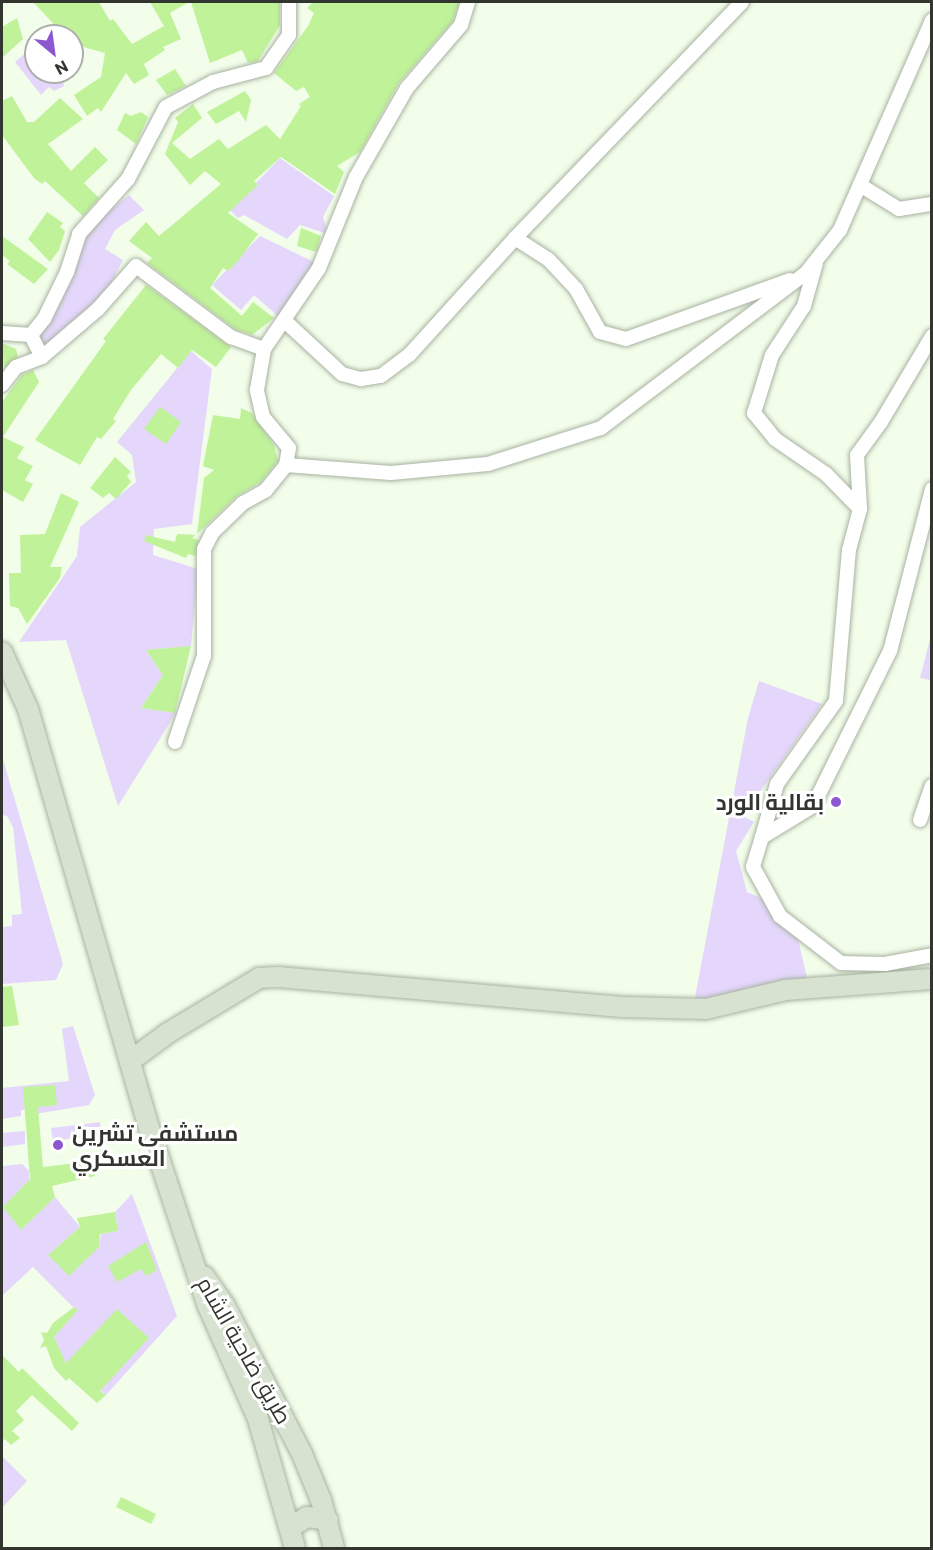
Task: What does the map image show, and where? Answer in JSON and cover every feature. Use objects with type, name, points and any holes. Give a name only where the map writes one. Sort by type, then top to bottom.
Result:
[{"type":"main road","points":[[2,652],[28,709],[130,1061],[196,1265]]},
{"type":"main road","points":[[130,1061],[168,1033],[259,978],[278,977],[622,1007],[706,1010],[786,990],[932,979]]},
{"type":"main road","name":"طريق ضاحية الشام","points":[[196,1265],[225,1306],[282,1412],[327,1520],[334,1548]]},
{"type":"main road","name":"طريق ضاحية الشام","points":[[196,1265],[208,1306],[258,1419],[296,1548]]},
{"type":"main road","points":[[291,1527],[307,1517],[327,1520]]},
{"type":"street","points":[[31,335],[55,298],[79,234],[128,179],[166,106],[213,82],[266,68],[289,35],[290,2]]},
{"type":"street","points":[[175,742],[204,656],[204,549],[213,533],[243,503],[266,490],[286,465],[289,448],[263,417],[257,390],[264,349],[285,322],[318,268],[356,177],[407,87],[461,25],[468,2]]},
{"type":"street","points":[[285,322],[342,374],[361,379],[381,376],[410,354],[515,238],[742,2]]},
{"type":"street","points":[[286,465],[391,473],[488,464],[602,428],[806,273],[840,230],[932,20]]},
{"type":"street","points":[[860,185],[899,209],[932,204]]},
{"type":"street","points":[[515,238],[549,260],[576,289],[600,332],[626,339],[806,273]]},
{"type":"street","points":[[817,259],[804,306],[772,355],[754,412],[776,440],[826,474],[860,509]]},
{"type":"street","points":[[2,385],[16,367],[42,357],[98,309],[136,266],[231,337],[264,349]]},
{"type":"street","points":[[2,333],[31,335]]},
{"type":"street","points":[[31,335],[42,357]]},
{"type":"street","points":[[932,336],[881,422],[857,455],[860,509],[849,550],[836,701],[777,784],[753,867],[780,916],[841,963],[885,964],[932,955]]},
{"type":"street","points":[[762,837],[813,806],[870,692],[890,651],[932,489]]},
{"type":"street","points":[[920,820],[932,786]]},
{"type":"shaded area","points":[[24,54],[24,73],[15,62]]},
{"type":"shaded area","points":[[32,84],[64,84],[64,86],[54,91],[49,87],[41,95]]},
{"type":"shaded area","points":[[280,158],[334,196],[323,217],[328,234],[300,225],[287,239],[244,215],[238,218],[230,210]]},
{"type":"shaded area","points":[[129,195],[144,210],[115,230],[105,249],[123,260],[101,304],[67,325],[44,347],[37,336],[54,316],[82,244],[97,221]]},
{"type":"shaded area","points":[[260,236],[314,262],[279,317],[254,295],[241,310],[212,285]]},
{"type":"shaded area","points":[[191,351],[212,369],[192,524],[154,529],[153,555],[198,569],[191,646],[146,650],[163,675],[141,708],[176,713],[118,806],[66,640],[19,642],[77,556],[80,527],[136,482],[132,455],[117,442]]},
{"type":"shaded area","points":[[931,635],[931,680],[920,678]]},
{"type":"shaded area","points":[[759,681],[822,704],[743,816],[754,822],[736,851],[747,892],[769,901],[798,939],[810,990],[692,1013],[748,718]]},
{"type":"shaded area","points":[[2,756],[63,964],[56,980],[2,984],[2,927],[12,926],[12,915],[22,914],[13,827],[7,816],[2,815]]},
{"type":"shaded area","points":[[73,1026],[95,1095],[89,1105],[29,1115],[28,1109],[21,1110],[21,1116],[2,1119],[2,1088],[69,1081],[62,1029]]},
{"type":"shaded area","points":[[100,1122],[101,1134],[53,1141],[51,1128]]},
{"type":"shaded area","points":[[25,1131],[25,1144],[2,1147],[2,1133]]},
{"type":"shaded area","points":[[22,1164],[29,1171],[29,1180],[3,1207],[22,1229],[55,1197],[80,1227],[48,1255],[99,1247],[101,1234],[118,1231],[115,1212],[132,1194],[177,1316],[106,1395],[65,1361],[56,1347],[54,1337],[77,1311],[33,1267],[2,1296],[2,1166]]},
{"type":"shaded area","points":[[2,1456],[27,1481],[2,1508]]},
{"type":"building","points":[[33,2],[99,2],[110,21],[113,19],[132,44],[164,26],[150,2],[189,2],[170,13],[181,39],[163,47],[165,50],[144,64],[149,75],[134,84],[126,73],[101,112],[98,108],[87,116],[74,95],[101,77],[105,53],[84,47],[84,24],[54,24]]},
{"type":"building","points":[[191,2],[280,2],[280,25],[258,61],[248,63],[242,50],[210,63]]},
{"type":"building","points":[[313,2],[459,2],[453,21],[399,83],[360,152],[337,166],[344,172],[335,194],[281,157],[254,181],[258,185],[228,213],[258,234],[228,271],[223,268],[210,288],[242,316],[253,302],[274,318],[252,335],[235,329],[147,263],[152,258],[129,241],[146,222],[159,236],[221,184],[205,171],[190,185],[165,154],[178,122],[175,118],[193,104],[202,118],[172,143],[190,159],[219,139],[228,149],[266,125],[280,139],[301,106],[299,104],[310,97],[304,87],[296,91],[274,73],[308,26],[314,13],[307,8]]},
{"type":"building","points":[[17,18],[23,39],[2,58],[2,27]]},
{"type":"building","points":[[175,69],[186,86],[167,95],[156,80]]},
{"type":"building","points":[[245,91],[251,100],[246,122],[239,111],[216,124],[207,112]]},
{"type":"building","points":[[12,96],[27,122],[34,122],[60,98],[83,119],[48,144],[71,171],[95,147],[108,160],[84,183],[99,198],[83,216],[45,181],[42,184],[34,178],[2,135],[2,101]]},
{"type":"building","points":[[141,112],[148,117],[136,144],[117,130],[125,113],[131,116]]},
{"type":"building","points":[[47,212],[63,223],[60,227],[65,231],[59,250],[50,262],[28,239]]},
{"type":"building","points":[[301,228],[321,236],[316,252],[297,246]]},
{"type":"building","points":[[2,236],[48,269],[34,284],[7,264],[10,261],[2,255]]},
{"type":"building","points":[[146,285],[231,347],[216,367],[192,350],[178,368],[161,354],[131,390],[113,419],[116,421],[101,439],[97,437],[80,465],[35,440],[106,341],[103,339]]},
{"type":"building","points":[[2,343],[16,349],[18,357],[4,368]]},
{"type":"building","points":[[33,370],[39,382],[3,437],[24,447],[17,458],[33,466],[25,480],[33,484],[23,502],[2,490],[2,402],[22,375]]},
{"type":"building","points":[[160,407],[181,422],[166,444],[144,429]]},
{"type":"building","points":[[241,408],[252,413],[274,445],[278,461],[261,482],[237,496],[197,534],[204,478],[214,470],[203,466],[213,415],[240,419]]},
{"type":"building","points":[[115,457],[131,472],[127,476],[131,482],[116,499],[109,493],[103,498],[90,488]]},
{"type":"building","points":[[61,493],[79,502],[50,567],[62,567],[60,578],[27,624],[18,608],[10,606],[9,573],[21,573],[20,535],[45,534]]},
{"type":"building","points":[[177,534],[196,535],[192,538],[199,540],[195,556],[188,554],[186,558],[144,541],[146,535],[175,542]]},
{"type":"building","points":[[191,646],[175,713],[141,708],[163,675],[146,650]]},
{"type":"building","points":[[12,986],[19,1025],[2,1027],[2,987]]},
{"type":"building","points":[[55,1085],[57,1105],[38,1107],[43,1167],[93,1161],[95,1176],[52,1186],[55,1197],[21,1230],[3,1207],[30,1179],[23,1087]]},
{"type":"building","points":[[115,1212],[118,1231],[100,1234],[99,1247],[69,1276],[48,1255],[80,1227],[77,1218]]},
{"type":"building","points":[[146,1242],[157,1270],[146,1276],[141,1269],[117,1282],[108,1266]]},
{"type":"building","points":[[74,1307],[78,1310],[54,1337],[66,1363],[117,1309],[149,1338],[100,1391],[106,1395],[97,1403],[69,1378],[66,1381],[54,1368],[46,1346],[40,1348],[44,1340],[41,1332],[47,1333],[53,1323]]},
{"type":"building","points":[[2,1355],[19,1372],[22,1368],[79,1423],[72,1431],[32,1395],[16,1411],[24,1420],[12,1431],[20,1438],[11,1445],[5,1439],[2,1442]]},
{"type":"building","points":[[121,1497],[156,1514],[151,1524],[116,1507]]},
{"type":"place","name":"بقالية الورد","points":[[836,802]]},
{"type":"place","name":"مستشفى تشرين العسكري","points":[[58,1145]]}]
